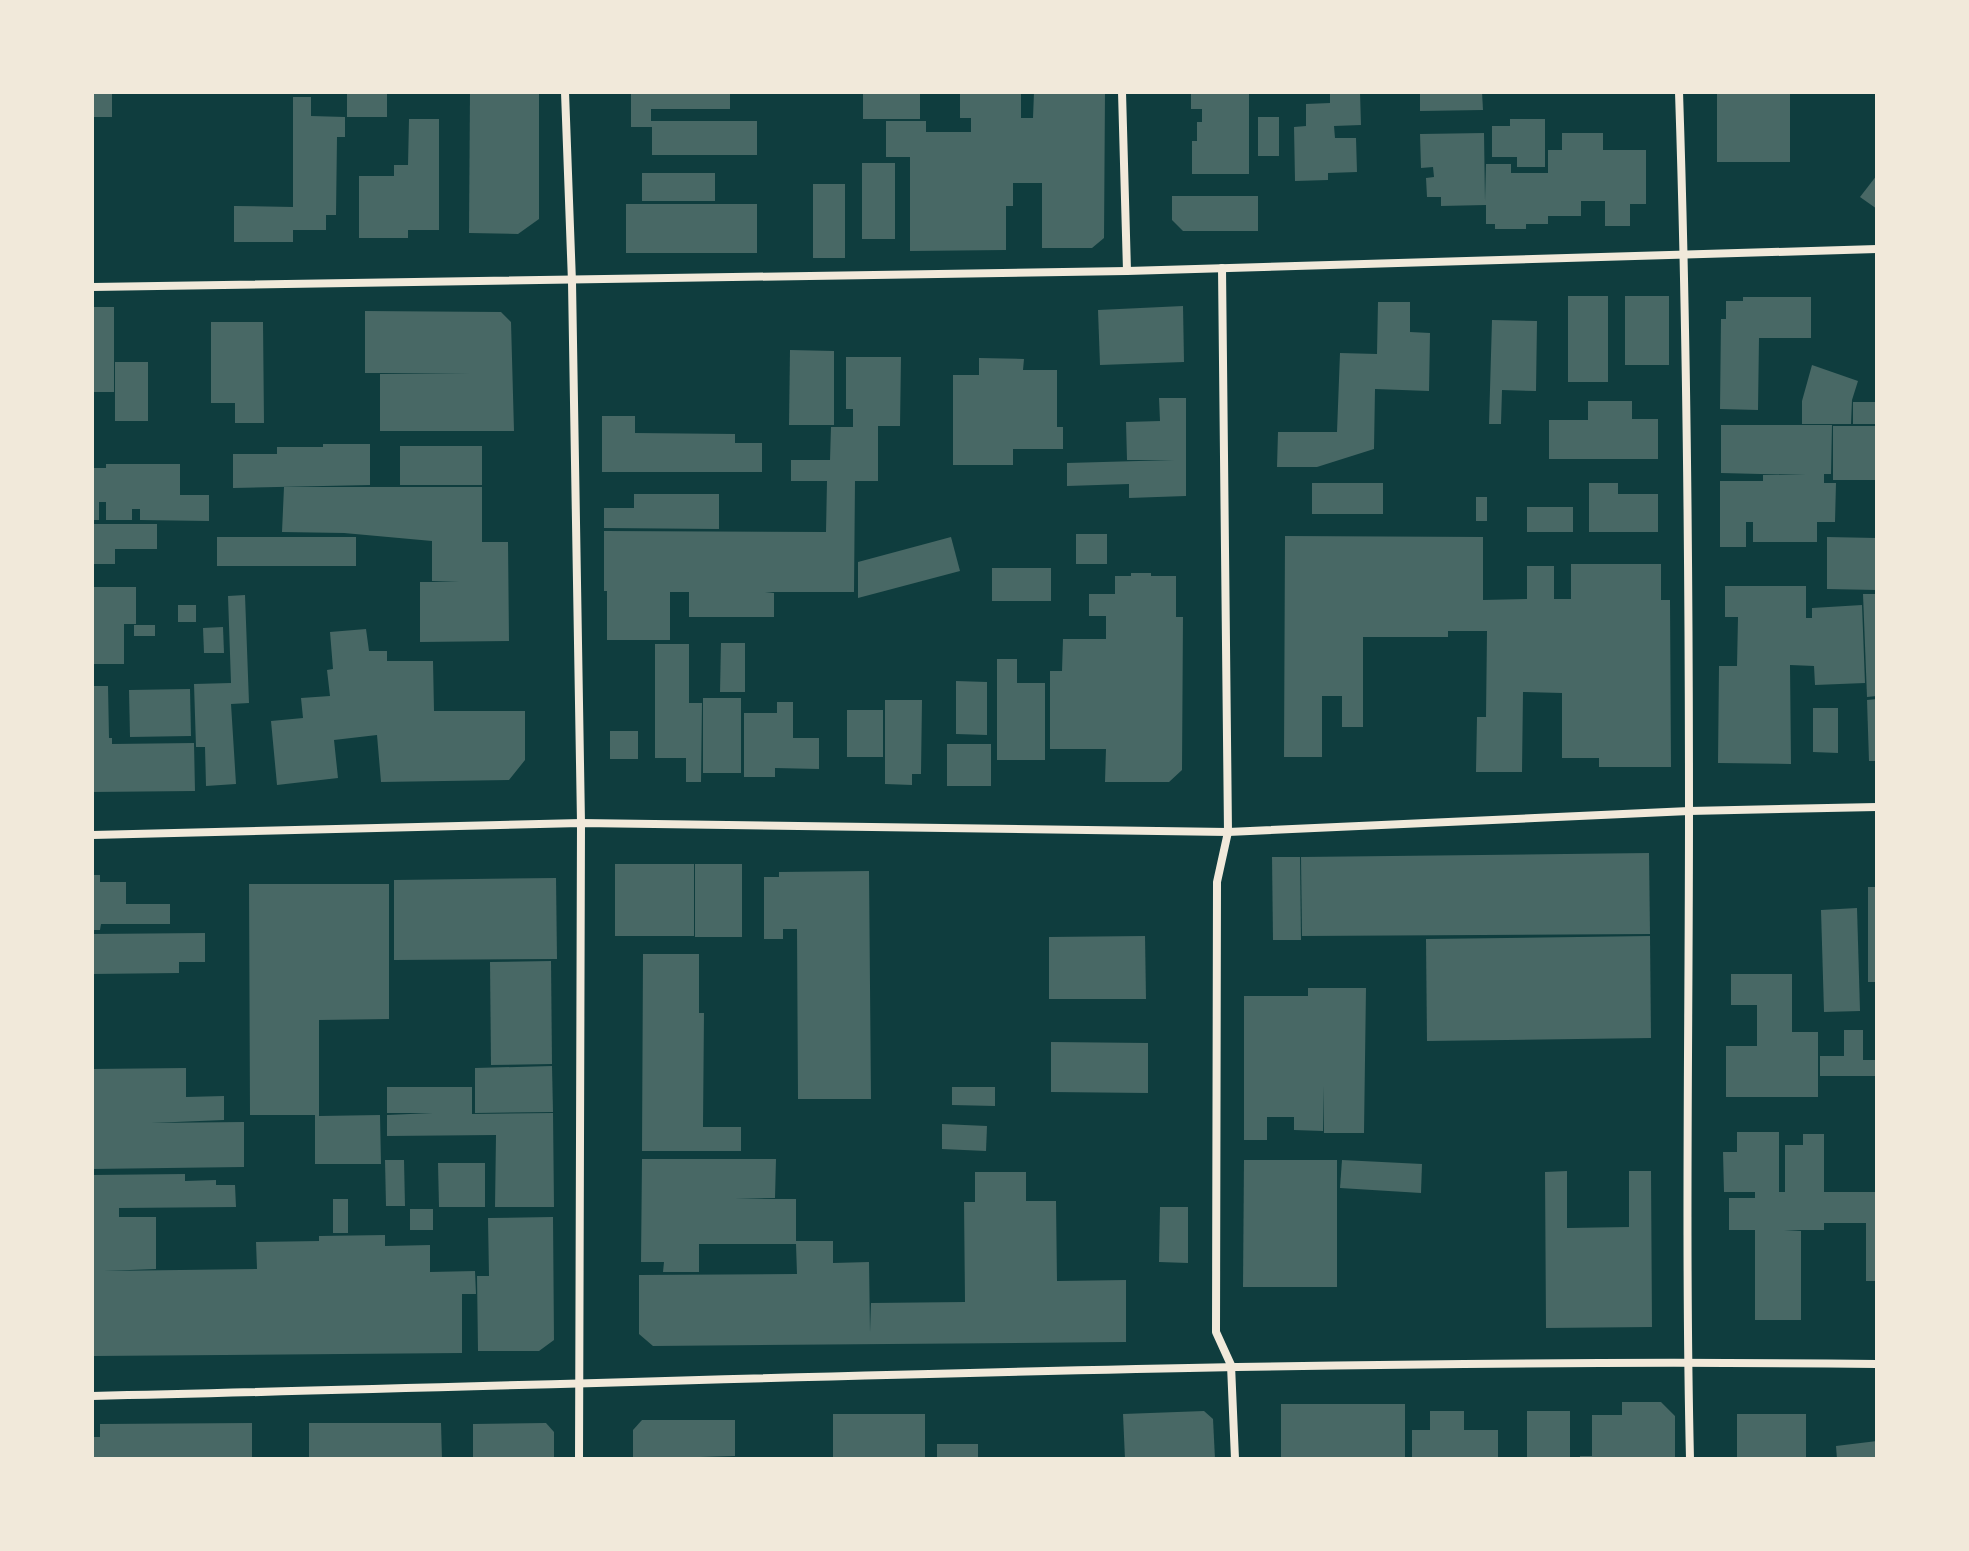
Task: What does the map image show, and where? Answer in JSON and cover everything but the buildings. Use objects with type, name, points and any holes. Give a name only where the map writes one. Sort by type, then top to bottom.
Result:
[{"type":"street","points":[[565,92],[572,282],[581,823],[579,1459]]},
{"type":"street","points":[[1122,92],[1127,271]]},
{"type":"street","points":[[1679,92],[1684,254],[1689,811],[1690,1459]]},
{"type":"street","points":[[92,287],[572,282],[1127,271],[1877,249]]},
{"type":"street","points":[[1222,268],[1228,832],[1217,882],[1216,1332],[1231,1365],[1235,1459]]},
{"type":"street","points":[[92,835],[581,823],[1228,832],[1689,811],[1877,807]]},
{"type":"street","points":[[92,1396],[1231,1365],[1877,1364]]}]
